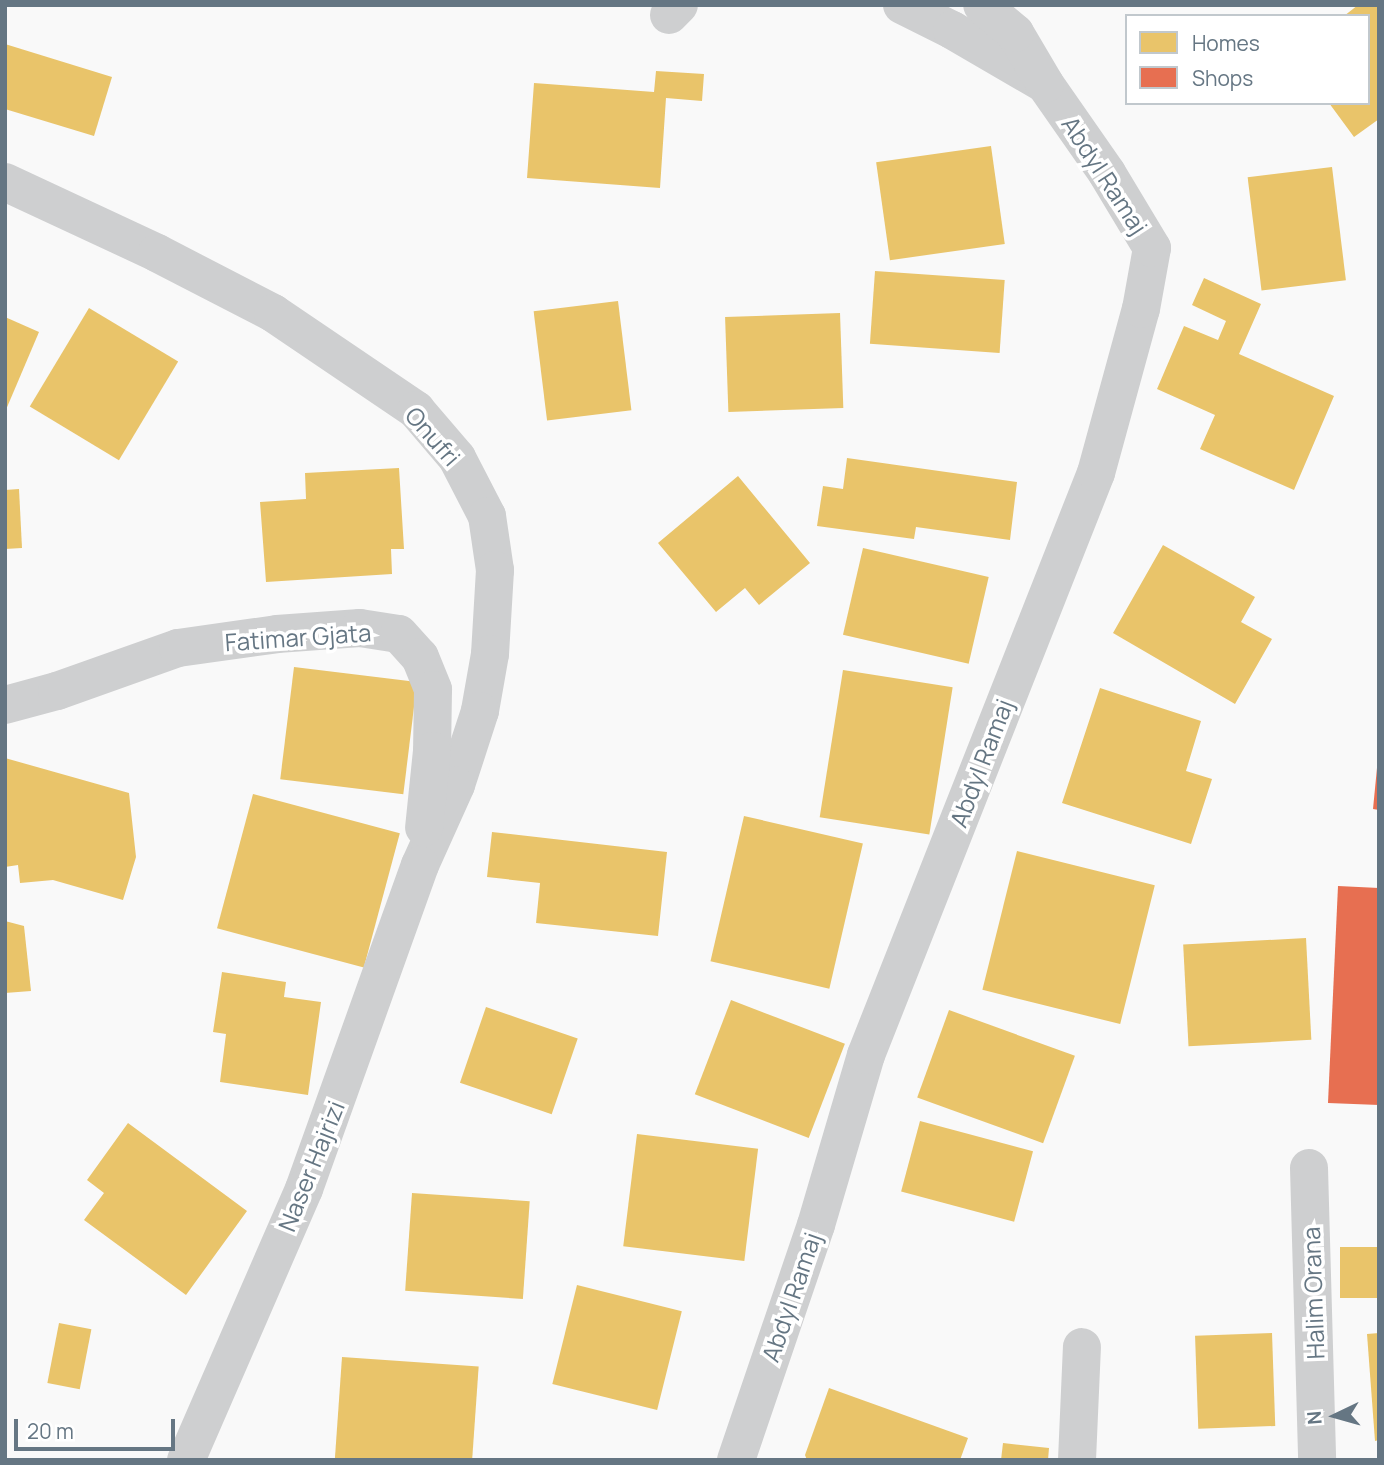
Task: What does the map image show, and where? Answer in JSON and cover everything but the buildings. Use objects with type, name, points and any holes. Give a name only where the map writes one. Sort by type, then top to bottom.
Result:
[{"type":"street","name":"Abdyl Ramaj","points":[[902,5],[952,30],[1045,84]]},
{"type":"street","name":"Abdyl Ramaj","points":[[736,1460],[816,1225],[866,1055],[1096,473],[1141,309],[1152,248],[1107,173],[1045,84],[1016,33],[982,5]]},
{"type":"street","name":"Onufri","points":[[5,182],[157,253],[273,313],[416,410],[457,458],[487,516],[495,570],[490,654],[476,723],[456,785],[421,865]]},
{"type":"street","name":"Fatimar Gjata","points":[[5,705],[57,691],[178,648],[277,634],[360,628],[399,634],[420,657],[433,690],[432,751],[421,865]]},
{"type":"street","name":"Naser Hajrizi","points":[[186,1460],[304,1189],[421,865]]},
{"type":"street","name":"Halim Orana","points":[[1309,1168],[1317,1460]]},
{"type":"street","points":[[1077,1460],[1082,1347]]}]
